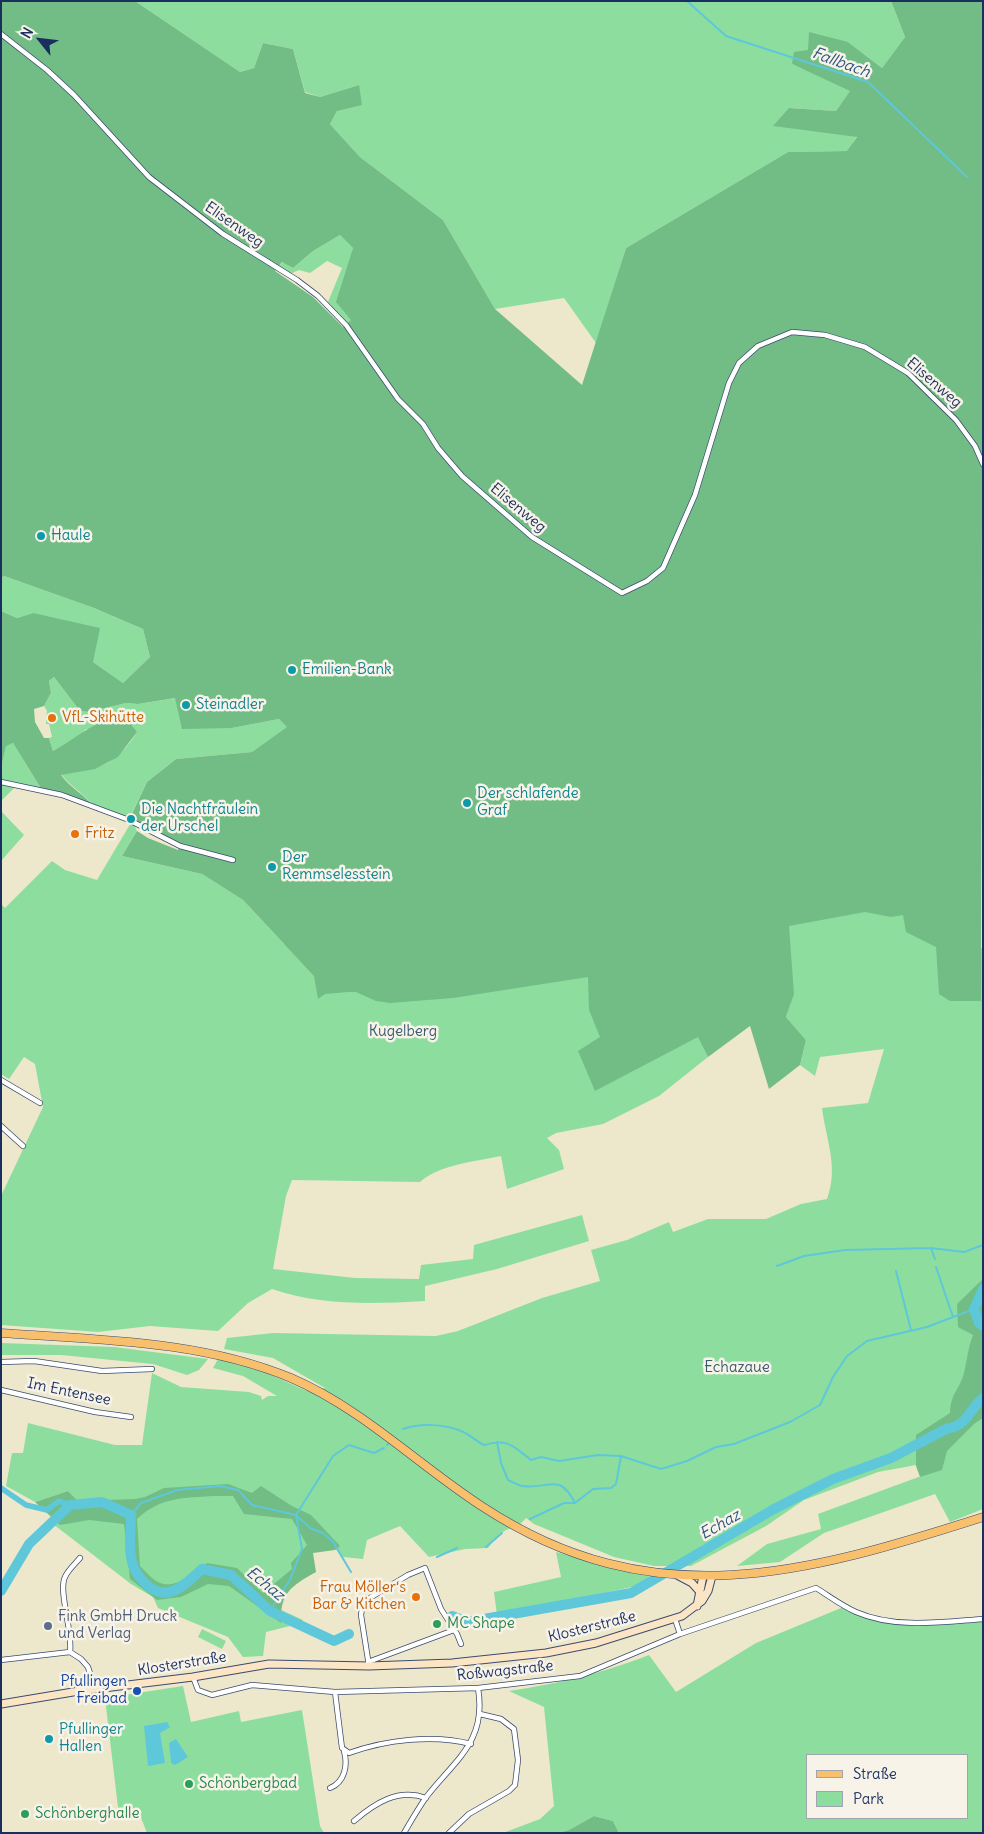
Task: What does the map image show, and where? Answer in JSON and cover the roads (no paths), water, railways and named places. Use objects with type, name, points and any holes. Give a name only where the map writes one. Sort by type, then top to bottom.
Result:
[{"type":"main road","points":[[1,1333],[129,1342],[200,1351],[262,1367],[310,1387],[349,1409],[474,1501],[523,1531],[569,1551],[631,1568],[703,1576],[748,1575],[802,1568],[900,1543],[983,1517]]},
{"type":"main road","points":[[674,1574],[692,1584],[700,1592]]},
{"type":"main road","points":[[697,1606],[703,1576]]},
{"type":"main road","name":"Klosterstraße","points":[[1,1704],[95,1689],[193,1677],[269,1664],[452,1663],[546,1653],[596,1642],[688,1614],[697,1606],[708,1591],[712,1576]]},
{"type":"street","name":"Elisenweg","points":[[1,34],[67,89],[149,177],[223,234],[318,296],[346,325],[398,399],[423,424],[438,448],[462,476],[532,536],[622,593],[647,581],[663,568],[695,495],[729,383],[739,363],[758,346],[792,332],[825,336],[865,347],[908,373],[956,420],[975,446],[983,464]]},
{"type":"street","points":[[1,782],[62,795],[132,821],[180,846],[233,860]]},
{"type":"street","points":[[1,1080],[40,1103]]},
{"type":"street","points":[[1,1126],[23,1146]]},
{"type":"street","points":[[1,1362],[34,1361],[102,1371],[152,1369]]},
{"type":"street","name":"Im Entensee","points":[[1,1390],[95,1412],[131,1417]]},
{"type":"street","points":[[70,1652],[72,1639],[63,1589],[65,1577],[80,1558]]},
{"type":"street","points":[[454,1630],[368,1664],[361,1615],[363,1602],[408,1575],[425,1568],[441,1607],[454,1630],[461,1644]]},
{"type":"street","name":"Roßwagstraße","points":[[193,1677],[195,1686],[206,1694],[252,1686],[335,1692],[478,1688],[580,1676],[680,1634],[816,1588],[855,1612],[888,1621],[924,1623],[983,1619]]},
{"type":"street","points":[[675,1619],[680,1634]]},
{"type":"street","points":[[1,1660],[70,1652],[88,1668],[95,1689]]},
{"type":"street","points":[[406,1832],[426,1798],[471,1744],[480,1714],[478,1688]]},
{"type":"street","points":[[330,1788],[342,1779],[347,1760],[335,1692]]},
{"type":"street","points":[[449,1833],[468,1814],[509,1791],[517,1781],[517,1747],[514,1729],[502,1719],[480,1714]]},
{"type":"street","points":[[344,1751],[349,1753],[375,1744],[430,1740],[471,1744]]},
{"type":"street","points":[[354,1821],[385,1799],[413,1793],[426,1798]]},
{"type":"water","points":[[167,1722],[170,1727],[160,1733],[165,1763],[148,1766],[144,1726]]},
{"type":"water","points":[[176,1739],[188,1757],[175,1765],[171,1763],[169,1743]]},
{"type":"waterway","name":"Fallbach","points":[[687,1],[726,36],[868,82],[967,177]]},
{"type":"waterway","points":[[777,1266],[804,1256],[845,1250],[931,1248],[964,1252],[983,1245]]},
{"type":"waterway","points":[[931,1248],[935,1259]]},
{"type":"waterway","points":[[936,1267],[953,1317]]},
{"type":"waterway","points":[[896,1271],[911,1330]]},
{"type":"waterway","name":"Echaz","points":[[983,1289],[974,1309],[979,1323],[983,1326]]},
{"type":"waterway","points":[[403,1429],[424,1425],[447,1427],[464,1432],[484,1445],[499,1442],[505,1443],[531,1460],[541,1457],[559,1461],[598,1455],[621,1456],[661,1469],[687,1461],[716,1447],[734,1444],[790,1422],[820,1405],[833,1377],[847,1356],[867,1341],[927,1327],[974,1309]]},
{"type":"waterway","name":"Echaz","points":[[452,1616],[467,1622],[631,1593],[774,1509],[833,1479],[891,1458],[946,1429],[954,1427],[964,1421],[983,1398]]},
{"type":"waterway","points":[[387,1445],[391,1441]]},
{"type":"waterway","points":[[497,1442],[501,1463],[508,1480],[523,1486],[532,1487],[552,1484],[564,1487],[575,1503]]},
{"type":"waterway","points":[[351,1572],[333,1542],[323,1533],[310,1528],[296,1515],[333,1456],[349,1445],[374,1453],[384,1448]]},
{"type":"waterway","points":[[530,1519],[564,1503],[575,1503],[593,1489],[611,1488],[616,1484],[621,1456]]},
{"type":"waterway","points":[[131,1515],[141,1503],[177,1490],[220,1486],[238,1490],[252,1505],[296,1515],[302,1549],[290,1580],[270,1611]]},
{"type":"waterway","points":[[1,1488],[26,1505],[47,1510],[59,1501],[70,1505]]},
{"type":"waterway","name":"Echaz","points":[[1,1591],[29,1544],[70,1505],[102,1502],[131,1515],[130,1545],[132,1562],[138,1575],[152,1589],[159,1592],[174,1590],[181,1587],[202,1569],[231,1575],[270,1611],[334,1641],[349,1634]]},
{"type":"waterway","points":[[486,1547],[502,1533]]},
{"type":"waterway","points":[[437,1557],[457,1548]]},
{"type":"place","name":"Haule","points":[[41,536]]},
{"type":"place","name":"Emilien-Bank","points":[[292,670]]},
{"type":"place","name":"Steinadler","points":[[186,705]]},
{"type":"place","name":"VfL-Skihütte","points":[[52,718]]},
{"type":"place","name":"Der schlafende Graf","points":[[467,803]]},
{"type":"place","name":"Die Nachtfräulein der Urschel","points":[[131,819]]},
{"type":"place","name":"Fritz","points":[[75,834]]},
{"type":"place","name":"Der Remmselesstein","points":[[272,867]]},
{"type":"place","name":"Frau Möller‘s Bar & Kitchen","points":[[416,1597]]},
{"type":"place","name":"MC Shape","points":[[437,1624]]},
{"type":"place","name":"Fink GmbH Druck und Verlag","points":[[48,1626]]},
{"type":"place","name":"Pfullingen Freibad","points":[[137,1691]]},
{"type":"place","name":"Pfullinger Hallen","points":[[49,1739]]},
{"type":"place","name":"Schönbergbad","points":[[189,1784]]},
{"type":"place","name":"Schönberghalle","points":[[25,1814]]},
{"type":"park label","name":"Kugelberg","points":[[403,1032]]},
{"type":"park label","name":"Echazaue","points":[[737,1368]]}]
